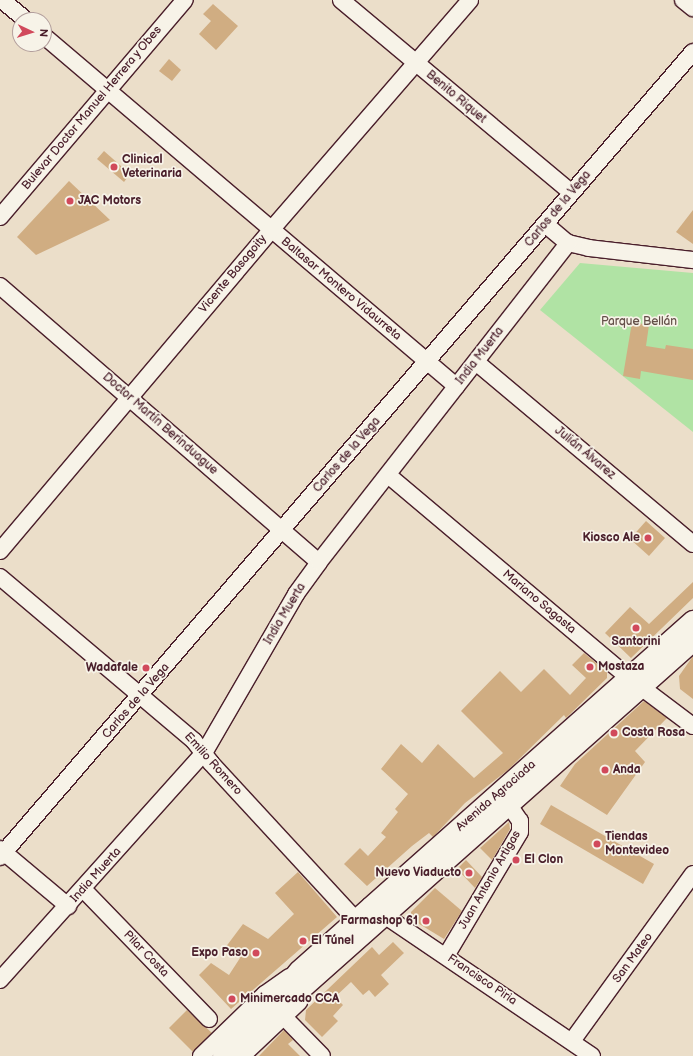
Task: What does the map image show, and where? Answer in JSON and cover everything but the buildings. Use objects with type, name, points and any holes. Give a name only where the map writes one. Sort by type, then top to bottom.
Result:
[{"type":"main road","name":"Avenida Agraciada","points":[[223,1056],[276,1015],[307,975],[356,920],[377,910],[509,805],[635,682],[693,621]]},
{"type":"main road","name":"Avenida Agraciada","points":[[307,975],[377,910],[635,682],[693,641]]},
{"type":"street","points":[[2,0],[16,12]]},
{"type":"street","name":"Bulevar Doctor Manuel Herrera y Obes","points":[[0,217],[185,0]]},
{"type":"street","name":"Benito Riquet","points":[[341,0],[571,192]]},
{"type":"street","name":"Vicente Basagoity","points":[[0,551],[271,230],[470,0]]},
{"type":"street","points":[[683,0],[693,8]]},
{"type":"street","name":"Baltasar Montero Vidaurreta","points":[[52,43],[456,386]]},
{"type":"street","name":"Carlos de la Vega","points":[[2,853],[141,695],[571,192],[693,52]]},
{"type":"street","points":[[545,224],[568,243],[589,248],[693,260]]},
{"type":"street","name":"India Muerta","points":[[0,980],[204,753],[296,594],[319,562],[568,243]]},
{"type":"street","name":"Doctor Martín Berinduague","points":[[0,286],[319,562]]},
{"type":"street","name":"Julián Álvarez","points":[[476,362],[693,544]]},
{"type":"street","name":"Mariano Sagasta","points":[[388,475],[635,682],[693,726]]},
{"type":"street","name":"Emilio Romero","points":[[0,577],[194,741],[356,920]]},
{"type":"street","name":"Juan Antonio Artigas","points":[[446,956],[520,832],[520,821],[509,805]]},
{"type":"street","points":[[2,853],[68,906]]},
{"type":"street","name":"San Mateo","points":[[572,1041],[693,874]]},
{"type":"street","name":"Pilar Costa","points":[[83,889],[208,1019]]},
{"type":"street","name":"Francisco Piria","points":[[377,910],[592,1056]]},
{"type":"street","name":"Avenida Agraciada","points":[[200,1056],[278,982],[307,975]]},
{"type":"street","points":[[276,1015],[322,1056]]},
{"type":"street","name":"Avenida Agraciada","points":[[242,1056],[276,1015]]},
{"type":"green space","name":"Parque Bellán","points":[[580,263],[693,273],[693,432],[540,310]]},
{"type":"place","name":"Clinical Veterinaria","points":[[114,167]]},
{"type":"place","name":"JAC Motors","points":[[70,201]]},
{"type":"place","name":"Kiosco Ale","points":[[648,538]]},
{"type":"place","name":"Santorini","points":[[636,628]]},
{"type":"place","name":"Mostaza","points":[[590,667]]},
{"type":"place","name":"Wadafale","points":[[146,668]]},
{"type":"place","name":"Costa Rosa","points":[[614,733]]},
{"type":"place","name":"Anda","points":[[605,770]]},
{"type":"place","name":"Tiendas Montevideo","points":[[597,844]]},
{"type":"place","name":"El Clon","points":[[516,860]]},
{"type":"place","name":"Nuevo Viaducto","points":[[469,873]]},
{"type":"place","name":"Farmashop 61","points":[[426,921]]},
{"type":"place","name":"El Túnel","points":[[303,941]]},
{"type":"place","name":"Expo Paso","points":[[256,953]]},
{"type":"place","name":"Minimercado CCA","points":[[232,999]]}]
